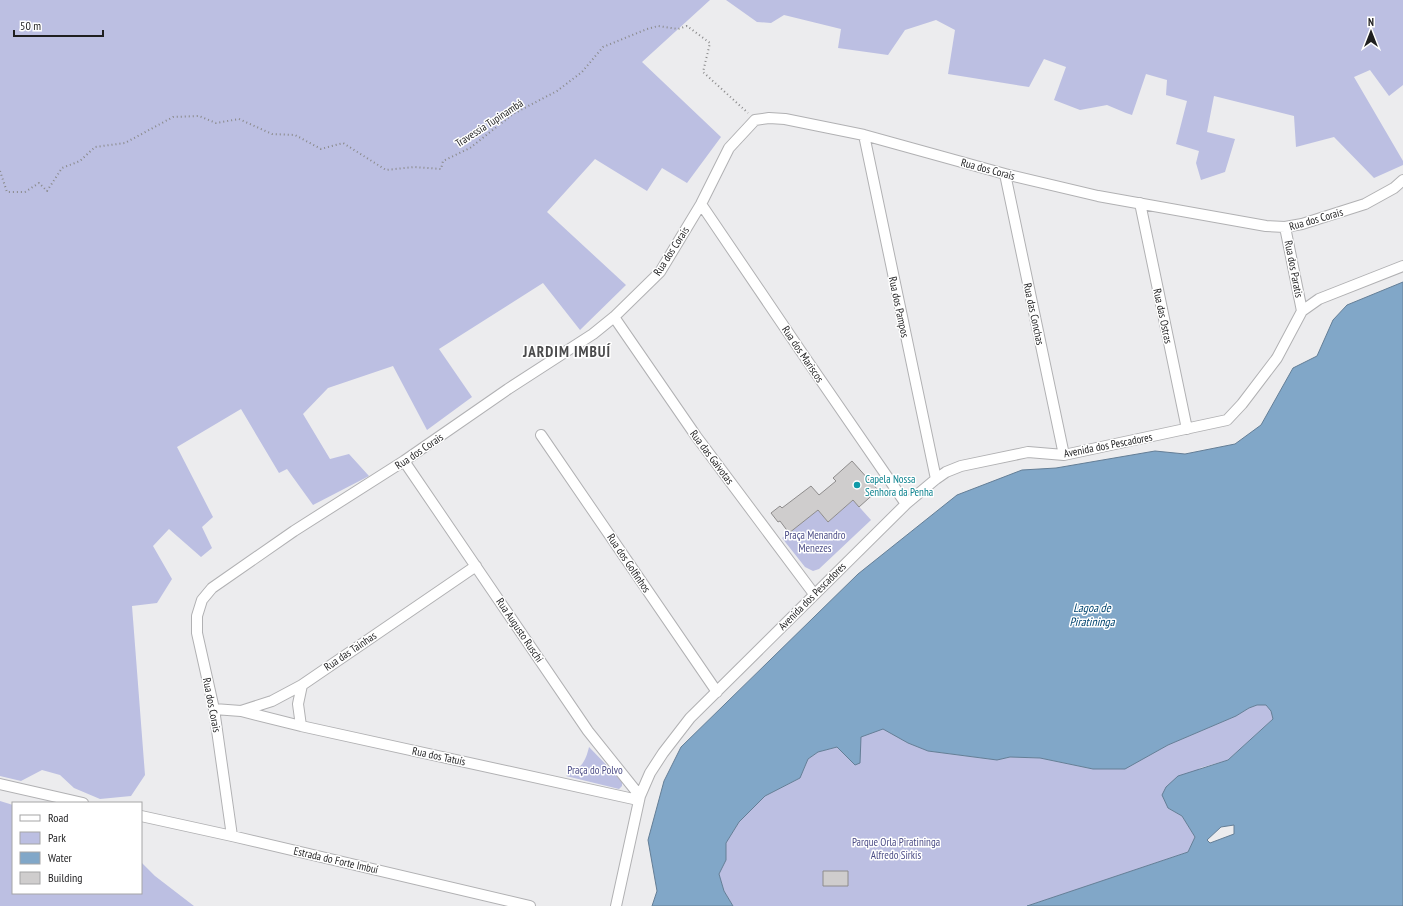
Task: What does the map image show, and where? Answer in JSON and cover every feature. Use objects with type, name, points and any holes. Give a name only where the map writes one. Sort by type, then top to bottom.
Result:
[{"type":"street","name":"Rua dos Corais","points":[[232,836],[214,709],[197,632],[197,616],[202,600],[212,588],[294,531],[404,461],[508,389],[593,334],[614,318],[660,272],[701,204],[729,148],[755,120],[769,118],[785,119],[864,135],[1005,174],[1098,196],[1266,226],[1285,228],[1366,204],[1394,188],[1403,180]]},
{"type":"street","name":"Rua dos Pampos","points":[[864,135],[936,479]]},
{"type":"street","name":"Rua das Conchas","points":[[1005,174],[1064,455]]},
{"type":"street","name":"Rua das Ostras","points":[[1140,203],[1187,428]]},
{"type":"street","name":"Rua dos Mariscos","points":[[701,204],[806,360],[906,504]]},
{"type":"street","name":"Rua dos Paratis","points":[[1285,228],[1302,311]]},
{"type":"street","name":"Avenida dos Pescadores","points":[[616,906],[639,798],[650,773],[662,753],[690,718],[814,594],[906,504],[936,479],[946,472],[961,466],[1028,452],[1064,455],[1227,420],[1242,404],[1277,358],[1302,311],[1320,299],[1403,266]]},
{"type":"street","name":"Rua das Gaivotas","points":[[614,318],[696,436],[814,594]]},
{"type":"street","name":"Rua dos Golfinhos","points":[[541,435],[717,692]]},
{"type":"street","name":"Rua Augusto Ruschi","points":[[404,461],[588,731],[639,798]]},
{"type":"street","name":"Rua das Tainhas","points":[[214,709],[241,711],[272,701],[302,685],[476,566]]},
{"type":"street","points":[[301,726],[298,704],[302,685]]},
{"type":"street","name":"Rua dos Tatuís","points":[[241,711],[301,726],[639,798]]},
{"type":"street","points":[[0,784],[79,802]]},
{"type":"street","name":"Estrada do Forte Imbuí","points":[[142,816],[530,906]]},
{"type":"path","name":"Travessia Tupinambá","points":[[0,171],[7,192],[25,192],[39,183],[47,191],[62,168],[80,161],[95,147],[125,143],[173,117],[199,116],[216,123],[239,119],[272,134],[294,135],[321,149],[344,143],[386,170],[414,167],[441,169],[443,161],[470,148],[513,114],[557,91],[582,72],[603,47],[658,26],[678,29],[687,26],[710,43],[703,72],[755,120]]},
{"type":"green space","points":[[0,0],[710,0],[642,62],[721,137],[687,183],[662,168],[647,191],[595,159],[547,212],[626,285],[580,330],[543,283],[439,349],[472,397],[427,430],[393,366],[328,388],[303,414],[330,459],[349,454],[369,476],[313,505],[287,469],[279,473],[241,409],[177,447],[213,517],[202,527],[212,548],[201,557],[169,529],[153,546],[172,579],[157,603],[132,606],[145,775],[131,796],[100,799],[74,788],[60,775],[42,770],[21,781],[0,776]]},
{"type":"green space","points":[[726,0],[1403,0],[1403,85],[1389,96],[1370,70],[1354,77],[1403,161],[1403,165],[1374,178],[1334,137],[1296,147],[1294,116],[1214,96],[1207,132],[1235,139],[1225,172],[1201,180],[1196,163],[1199,151],[1176,144],[1187,101],[1166,95],[1167,80],[1146,74],[1132,115],[1107,105],[1080,110],[1054,100],[1066,67],[1044,59],[1029,87],[948,74],[955,30],[936,20],[905,30],[888,55],[838,48],[841,29],[784,15],[771,23],[757,22]]},
{"type":"green space","name":"Praça Menandro Menezes","points":[[853,500],[871,520],[819,569],[813,571],[805,567],[782,538],[818,510],[828,522]]},
{"type":"green space","name":"Parque Orla Piratininga Alfredo Sirkis","points":[[1257,705],[1266,705],[1271,711],[1273,719],[1228,760],[1200,768],[1168,808],[1182,816],[1195,837],[1188,852],[1027,906],[733,906],[724,891],[719,874],[726,860],[726,843],[739,822],[765,796],[800,778],[808,759],[818,752],[837,747],[855,765],[861,737],[883,728],[908,743],[928,751],[997,760],[1010,757],[1040,758],[1093,769],[1124,769],[1168,745],[1236,716]]},
{"type":"green space","name":"Praça do Polvo","points":[[589,747],[622,781],[622,786],[619,789],[566,776],[582,764]]},
{"type":"green space","points":[[0,801],[12,805],[12,894],[142,894],[142,863],[155,876],[194,906],[0,906]]},
{"type":"water","name":"Lagoa de Piratininga","points":[[1403,282],[1403,906],[1027,906],[1188,852],[1195,837],[1182,816],[1168,808],[1162,795],[1166,787],[1178,776],[1228,760],[1273,719],[1271,711],[1266,705],[1257,705],[1236,716],[1168,745],[1125,769],[1093,769],[1040,758],[1010,757],[997,760],[928,751],[908,743],[883,729],[861,737],[860,763],[855,765],[837,747],[818,752],[808,759],[800,778],[765,796],[739,822],[726,843],[726,860],[719,874],[724,891],[733,906],[652,906],[657,891],[648,840],[664,781],[681,747],[858,574],[957,495],[1022,470],[1056,468],[1155,451],[1185,454],[1235,444],[1261,425],[1293,368],[1317,356],[1333,320],[1347,305]],"holes":[[[1234,825],[1234,834],[1210,843],[1207,840],[1221,827]]]},
{"type":"building","points":[[852,461],[878,490],[859,507],[853,500],[828,522],[818,510],[789,533],[780,521],[778,522],[771,513],[780,506],[782,508],[811,486],[819,495],[836,481],[833,478]]},
{"type":"building","points":[[823,871],[848,871],[848,886],[823,886]]},
{"type":"place","name":"Capela Nossa Senhora da Penha","points":[[857,485]]},
{"type":"district","name":"JARDIM IMBUÍ","points":[[567,352]]}]
